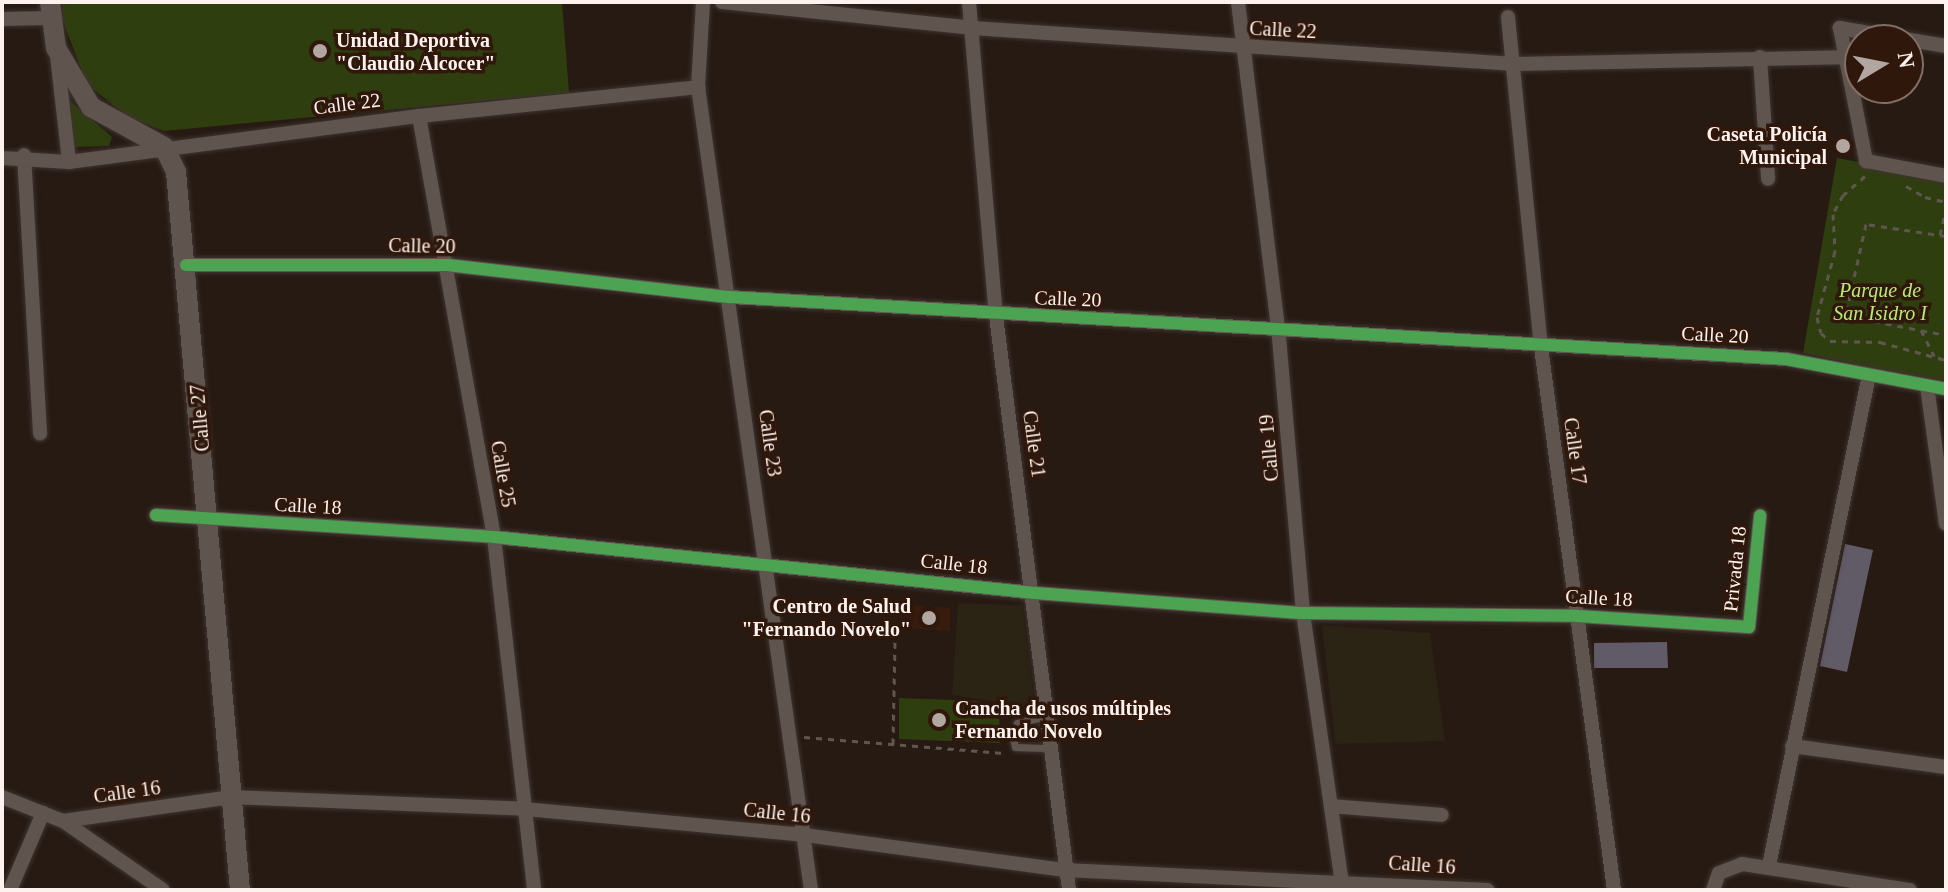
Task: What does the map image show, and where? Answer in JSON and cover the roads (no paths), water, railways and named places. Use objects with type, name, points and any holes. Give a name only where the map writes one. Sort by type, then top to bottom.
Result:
[{"type":"main road","points":[[50,10],[56,48],[91,107],[164,147]]},
{"type":"main road","name":"Calle 27","points":[[164,147],[176,172],[186,265],[240,890]]},
{"type":"street","name":"Calle 23","points":[[703,2],[698,87],[792,736],[811,890]]},
{"type":"street","name":"Calle 22","points":[[722,2],[972,28],[1515,64],[1843,57]]},
{"type":"street","name":"Calle 21","points":[[969,2],[996,316],[1035,593],[1064,870],[1069,890]]},
{"type":"street","name":"Calle 19","points":[[1238,2],[1241,48],[1278,326],[1303,613],[1342,885]]},
{"type":"street","points":[[2,19],[50,10]]},
{"type":"street","name":"Calle 17","points":[[1508,17],[1541,347],[1614,890]]},
{"type":"street","points":[[1946,46],[1840,28],[1843,57],[1866,161],[1946,176]]},
{"type":"street","points":[[56,48],[69,162]]},
{"type":"street","points":[[1760,57],[1768,179]]},
{"type":"street","name":"Calle 22","points":[[2,158],[24,155],[69,162],[164,147],[419,116],[698,87]]},
{"type":"street","name":"Calle 25","points":[[419,116],[494,537],[534,890]]},
{"type":"street","points":[[24,155],[40,434]]},
{"type":"street","name":"Calle 20","points":[[186,265],[447,265],[730,297],[996,316],[1278,326],[1541,347],[1786,359],[1946,389]]},
{"type":"street","points":[[1769,866],[1869,375]]},
{"type":"street","points":[[1927,386],[1946,524]]},
{"type":"street","name":"Calle 18","points":[[156,515],[494,537],[1035,593],[1303,613],[1577,616],[1749,627]]},
{"type":"street","name":"Privada 18","points":[[1749,627],[1760,516]]},
{"type":"street","points":[[1792,746],[1946,767]]},
{"type":"street","points":[[2,797],[63,821],[163,890]]},
{"type":"street","name":"Calle 16","points":[[63,821],[231,797],[525,809],[805,835],[1064,870],[1488,890]]},
{"type":"street","points":[[1331,806],[1442,815]]},
{"type":"street","points":[[10,890],[43,813]]},
{"type":"street","points":[[1713,890],[1719,873],[1742,864],[1910,890]]},
{"type":"lane","points":[[1048,715],[1017,723],[1013,738],[1015,747],[1051,748]]},
{"type":"place","name":"Unidad Deportiva \"Claudio Alcocer\"","points":[[320,51]]},
{"type":"place","name":"Caseta Policía Municipal","points":[[1843,146]]},
{"type":"place","name":"Centro de Salud \"Fernando Novelo\"","points":[[929,618]]},
{"type":"place","name":"Cancha de usos múltiples Fernando Novelo","points":[[939,720]]},
{"type":"park label","name":"Parque de San Isidro I","points":[[1880,302]]}]
